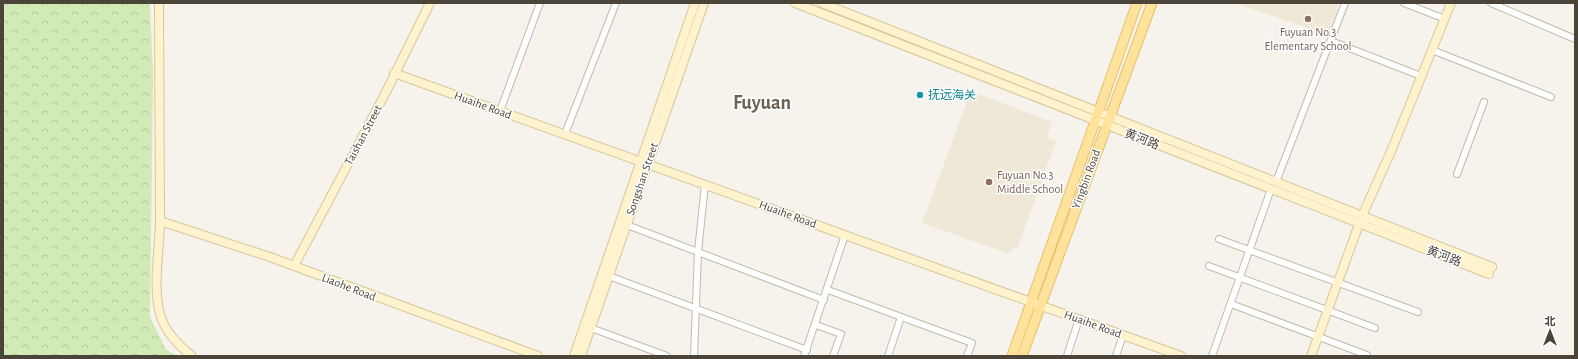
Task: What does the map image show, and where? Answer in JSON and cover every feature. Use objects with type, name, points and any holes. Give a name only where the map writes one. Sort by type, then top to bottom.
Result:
[{"type":"main road","name":"Yingbin Road","points":[[1022,356],[1035,304],[1096,116],[1137,3]]},
{"type":"main road","name":"Yingbin Road","points":[[1012,356],[1035,304],[1108,121],[1152,3]]},
{"type":"street","points":[[159,3],[160,221],[157,291],[160,311],[167,330],[178,344],[192,356]]},
{"type":"street","name":"Taishan Street","points":[[294,266],[385,94],[394,73],[430,3]]},
{"type":"street","points":[[500,111],[540,3]]},
{"type":"street","points":[[565,134],[616,3]]},
{"type":"street","name":"Songshan Street","points":[[581,356],[627,225],[644,163],[695,3]]},
{"type":"street","name":"Songshan Street","points":[[574,356],[704,3]]},
{"type":"street","name":"黄河路","points":[[795,3],[1096,116]]},
{"type":"street","name":"黄河路","points":[[822,3],[1271,189],[1360,219]]},
{"type":"street","points":[[1276,182],[1345,3]]},
{"type":"street","points":[[1404,3],[1444,19]]},
{"type":"street","points":[[1311,356],[1360,219],[1392,149],[1451,3]]},
{"type":"street","points":[[1491,3],[1575,39]]},
{"type":"street","points":[[1331,40],[1422,76]]},
{"type":"street","points":[[1432,50],[1551,97]]},
{"type":"street","name":"Huaihe Road","points":[[394,73],[1181,356]]},
{"type":"street","points":[[1457,174],[1484,102]]},
{"type":"street","name":"黄河路","points":[[1108,121],[1276,182],[1360,219],[1490,270]]},
{"type":"street","points":[[694,356],[698,252],[705,184]]},
{"type":"street","points":[[1212,356],[1271,189]]},
{"type":"street","name":"Liaohe Road","points":[[160,221],[294,266],[538,356]]},
{"type":"street","points":[[627,225],[824,300]]},
{"type":"street","points":[[609,276],[696,307],[806,353],[845,235]]},
{"type":"street","points":[[1219,239],[1418,312]]},
{"type":"street","points":[[1209,266],[1375,328]]},
{"type":"street","points":[[828,290],[972,343],[967,356]]},
{"type":"street","points":[[1231,304],[1367,355]]},
{"type":"street","points":[[889,356],[901,317]]},
{"type":"street","points":[[1067,356],[1079,319]]},
{"type":"street","points":[[816,325],[841,334],[833,356]]},
{"type":"street","points":[[591,328],[667,356]]},
{"type":"street","points":[[1116,356],[1123,335]]},
{"type":"shaded area","name":"Fuyuan No.3 Elementary School","points":[[1235,3],[1339,3],[1328,35]]},
{"type":"shaded area","name":"Fuyuan No.3 Middle School","points":[[971,91],[1052,122],[1047,138],[1056,141],[1017,249],[1013,247],[1010,254],[922,223]]},
{"type":"green space","points":[[3,3],[150,3],[153,75],[150,317],[166,349],[176,356],[3,356]]},
{"type":"place","name":"Fuyuan No.3 Elementary School","points":[[1308,19]]},
{"type":"place","name":"抚远海关","points":[[920,95]]},
{"type":"place","name":"Fuyuan No.3 Middle School","points":[[989,182]]},
{"type":"district","name":"Fuyuan","points":[[762,103]]}]
